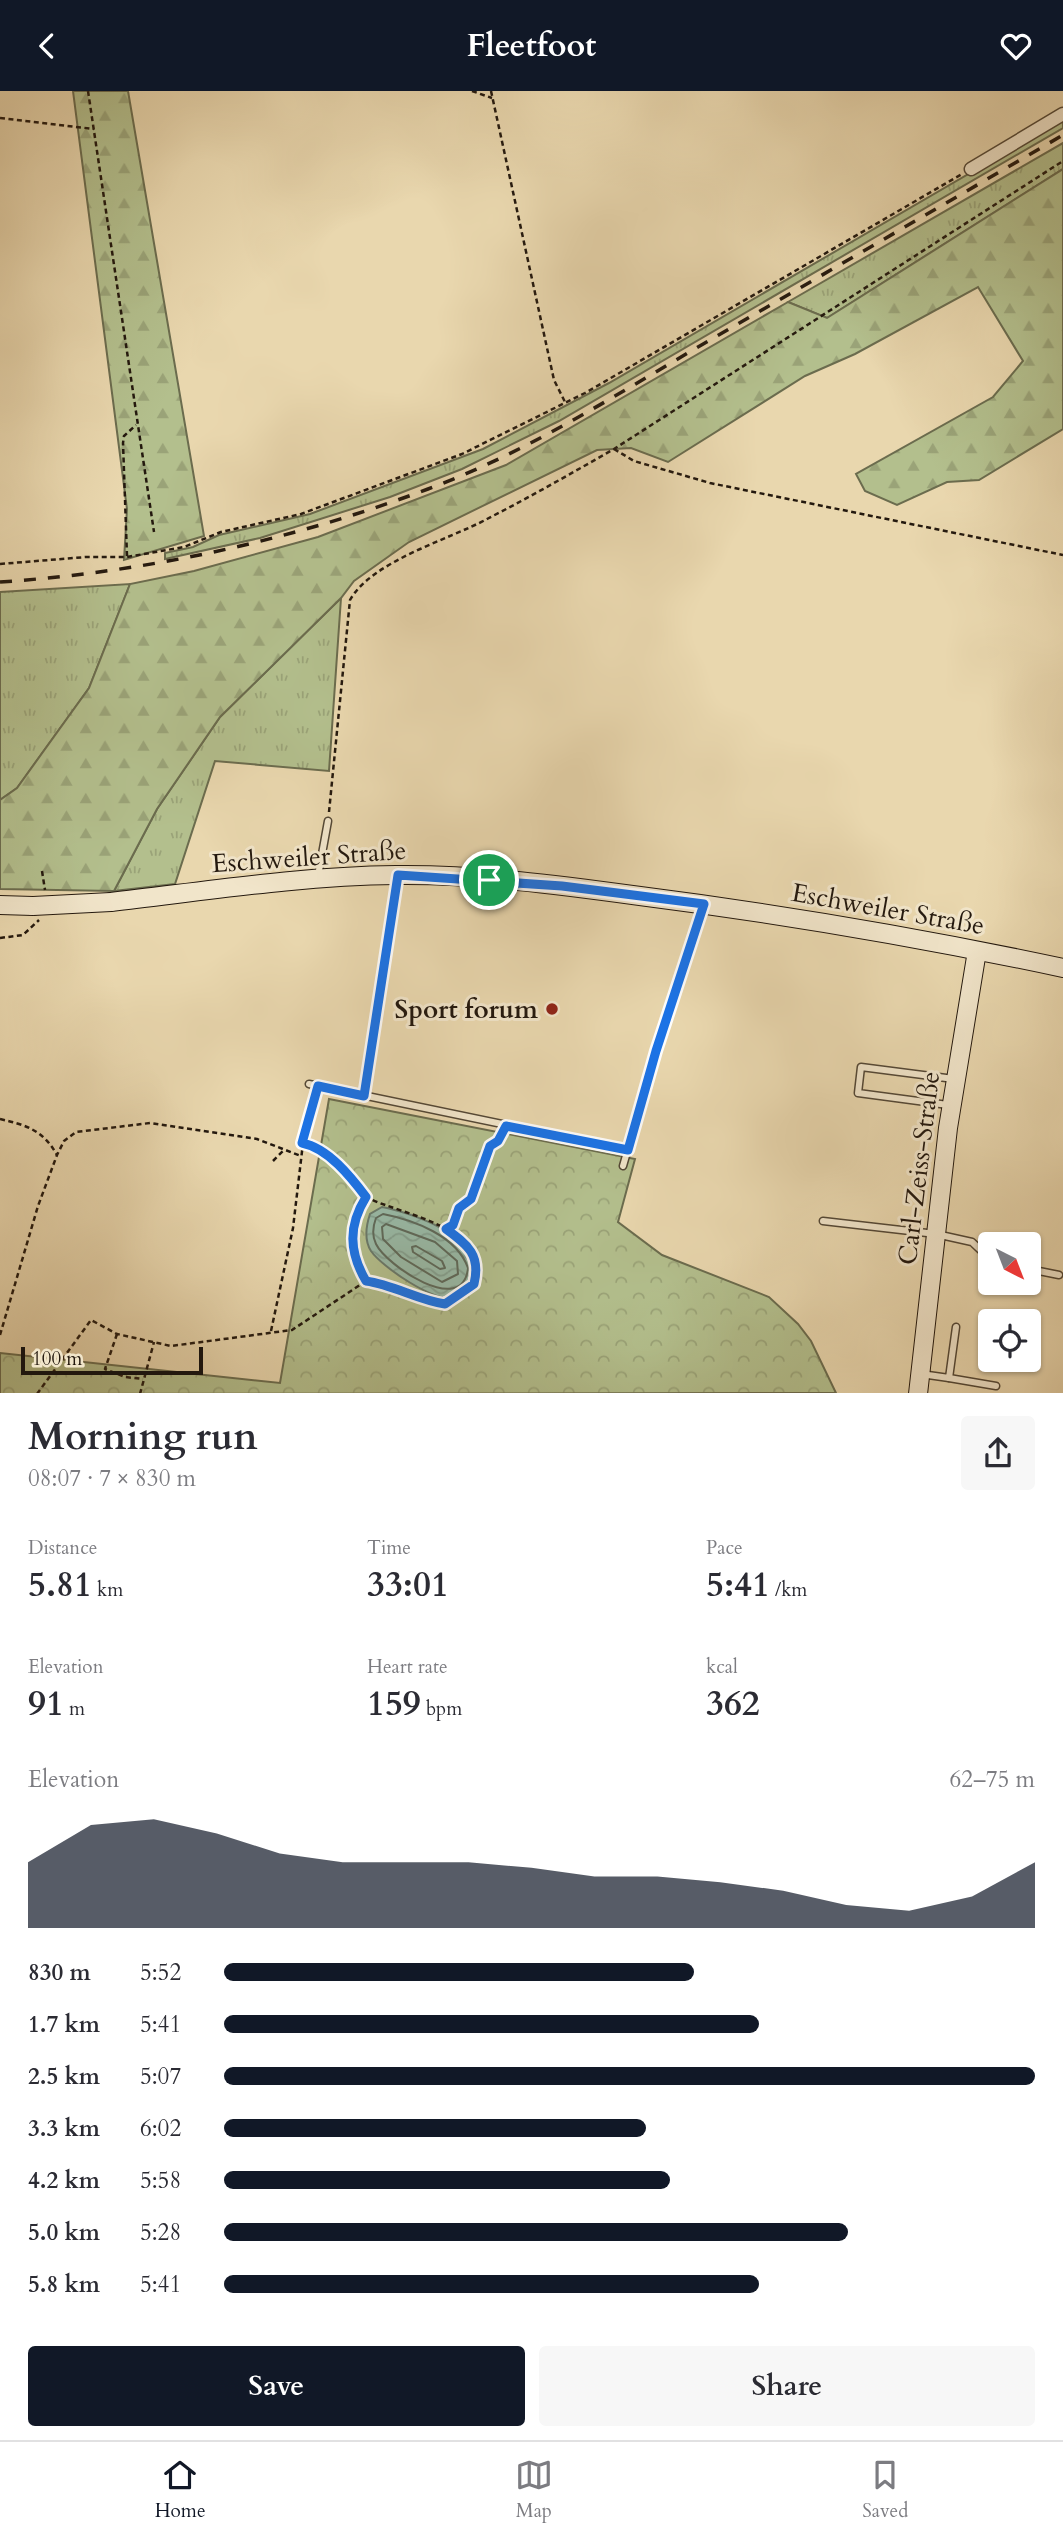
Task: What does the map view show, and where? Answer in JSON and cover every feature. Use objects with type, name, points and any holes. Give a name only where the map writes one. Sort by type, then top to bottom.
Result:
[{"type":"street","points":[[971,169],[1063,114]]},
{"type":"street","name":"Eschweiler Straße","points":[[0,905],[111,902],[317,878],[398,875],[562,886],[704,904],[1063,968]]},
{"type":"street","name":"Carl-Zeiss-Straße","points":[[918,1393],[952,1106],[977,951]]},
{"type":"lane","points":[[317,878],[328,821]]},
{"type":"lane","points":[[364,1096],[398,875]]},
{"type":"lane","points":[[623,1166],[656,1051],[704,904]]},
{"type":"lane","points":[[952,1106],[858,1093],[862,1067],[956,1079]]},
{"type":"lane","points":[[309,1084],[628,1150]]},
{"type":"lane","points":[[822,1221],[936,1234],[972,1243],[978,1248]]},
{"type":"lane","points":[[1041,1271],[1059,1275]]},
{"type":"lane","points":[[949,1378],[956,1327]]},
{"type":"lane","points":[[919,1374],[996,1385]]},
{"type":"path","points":[[88,91],[154,532]]},
{"type":"path","points":[[472,91],[492,98]]},
{"type":"path","points":[[491,91],[554,380],[566,404]]},
{"type":"path","points":[[0,118],[94,129]]},
{"type":"path","points":[[328,821],[350,600],[357,588],[411,555],[506,510],[614,449],[1063,161]]},
{"type":"path","points":[[0,564],[86,557],[129,557],[184,547],[221,532],[301,513],[420,471],[486,444],[566,404],[971,169]]},
{"type":"path","points":[[129,557],[123,443],[128,430],[136,425]]},
{"type":"path","points":[[614,449],[634,461],[710,483],[1063,555]]},
{"type":"path","points":[[271,1331],[289,1249],[302,1143],[318,1086]]},
{"type":"path","points":[[0,1119],[37,1130],[49,1141],[57,1155]]},
{"type":"path","points":[[0,1335],[38,1206],[57,1155],[64,1141],[76,1132],[150,1123],[257,1139],[301,1156]]},
{"type":"path","points":[[446,1229],[453,1225],[459,1208],[471,1199],[490,1146],[498,1141],[506,1126]]},
{"type":"path","points":[[38,1393],[91,1320],[117,1334],[171,1346],[292,1330],[310,1321],[366,1281],[390,1285],[445,1304],[474,1284],[478,1268],[472,1252],[446,1229],[366,1197],[353,1180],[321,1151],[302,1143]]},
{"type":"path","points":[[273,1161],[284,1150]]},
{"type":"path","points":[[366,1197],[352,1228],[355,1263],[366,1281]]},
{"type":"path","points":[[117,1334],[105,1369],[125,1377],[143,1379]]},
{"type":"path","points":[[140,1393],[154,1342]]},
{"type":"green space","points":[[73,91],[128,91],[204,536],[124,560],[127,509]]},
{"type":"green space","points":[[1063,119],[1063,128],[559,421],[462,469],[390,497],[260,538],[165,559],[165,553],[193,547],[219,535],[310,514],[483,449],[609,383]]},
{"type":"green space","points":[[1063,143],[1063,169],[827,318],[788,302]]},
{"type":"green space","points":[[1063,169],[1063,429],[979,480],[947,482],[897,505],[865,491],[856,474],[993,397],[1023,361],[978,287],[855,354],[805,376],[668,462],[631,448],[597,450],[409,542],[354,581],[341,598],[220,717],[157,809],[114,891],[0,889],[0,800],[17,788],[89,688],[130,584],[194,571],[318,537],[506,465],[788,302],[827,318]]},
{"type":"green space","points":[[130,584],[89,688],[17,788],[0,800],[0,592]]},
{"type":"green space","points":[[341,598],[329,771],[215,761],[175,884],[114,891],[157,809],[220,717]]},
{"type":"green space","points":[[329,1099],[635,1159],[618,1222],[662,1255],[769,1297],[798,1324],[811,1341],[836,1393],[0,1393],[0,1353],[280,1383]]},
{"type":"water","points":[[382,1207],[426,1221],[457,1238],[475,1261],[475,1274],[467,1288],[453,1297],[434,1295],[409,1282],[377,1258],[369,1247],[367,1228],[370,1214]]},
{"type":"railway","points":[[0,582],[109,571],[270,539],[376,508],[463,475],[532,442],[599,405],[1063,135]]},
{"type":"place","name":"Sport forum","points":[[552,1009]]},
{"type":"route","points":[[398,875],[489,880],[562,886],[704,904],[656,1051],[628,1150],[506,1126],[498,1141],[490,1146],[486,1164],[477,1179],[471,1199],[463,1203],[453,1225],[446,1229],[462,1240],[472,1252],[478,1268],[474,1284],[445,1304],[431,1302],[390,1285],[366,1281],[355,1263],[352,1228],[357,1211],[366,1197],[353,1180],[321,1151],[302,1143],[318,1086],[364,1096],[398,875]]}]
